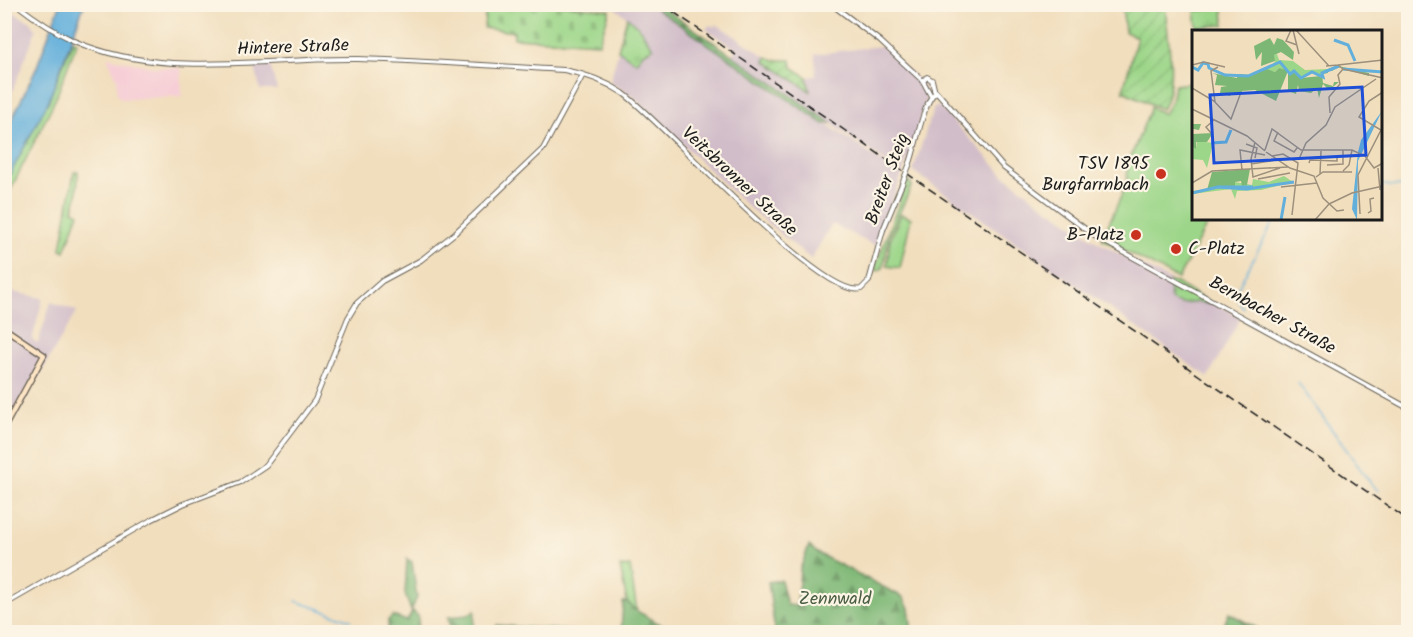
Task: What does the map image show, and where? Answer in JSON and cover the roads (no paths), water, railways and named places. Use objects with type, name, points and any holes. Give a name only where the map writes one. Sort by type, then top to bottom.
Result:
[{"type":"main road","points":[[4,328],[44,355],[4,428]]},
{"type":"street","name":"Bernbacher Straße","points":[[831,4],[924,79],[932,80],[932,94],[943,101],[1004,168],[1096,237],[1408,408]]},
{"type":"street","name":"Hintere Straße","points":[[18,6],[39,22],[82,44],[129,57],[178,63],[358,59],[564,70],[583,75]]},
{"type":"street","name":"Veitsbronner Straße","points":[[583,75],[605,82],[633,101],[747,212],[841,286],[854,291],[861,289],[867,285],[872,271]]},
{"type":"street","points":[[4,606],[151,520],[183,504],[241,482],[266,465],[312,406],[348,318],[357,303],[382,281],[421,260],[463,227],[543,149],[583,75]]},
{"type":"street","points":[[924,79],[932,94]]},
{"type":"street","name":"Breiter Steig","points":[[872,271],[932,94]]},
{"type":"water","points":[[60,5],[84,5],[49,100],[5,184],[5,134],[36,69]]},
{"type":"waterway","points":[[1383,185],[1408,187]]},
{"type":"waterway","points":[[1243,308],[1234,295],[1274,220]]},
{"type":"waterway","points":[[1298,383],[1372,485],[1379,491]]},
{"type":"waterway","points":[[296,601],[351,620]]},
{"type":"railway","points":[[662,4],[1408,520]]},
{"type":"place","name":"TSV 1895 Burgfarrnbach","points":[[1161,174]]},
{"type":"place","name":"B-Platz","points":[[1136,235]]},
{"type":"place","name":"C-Platz","points":[[1176,249]]},
{"type":"park label","name":"Zennwald","points":[[835,599]]}]
